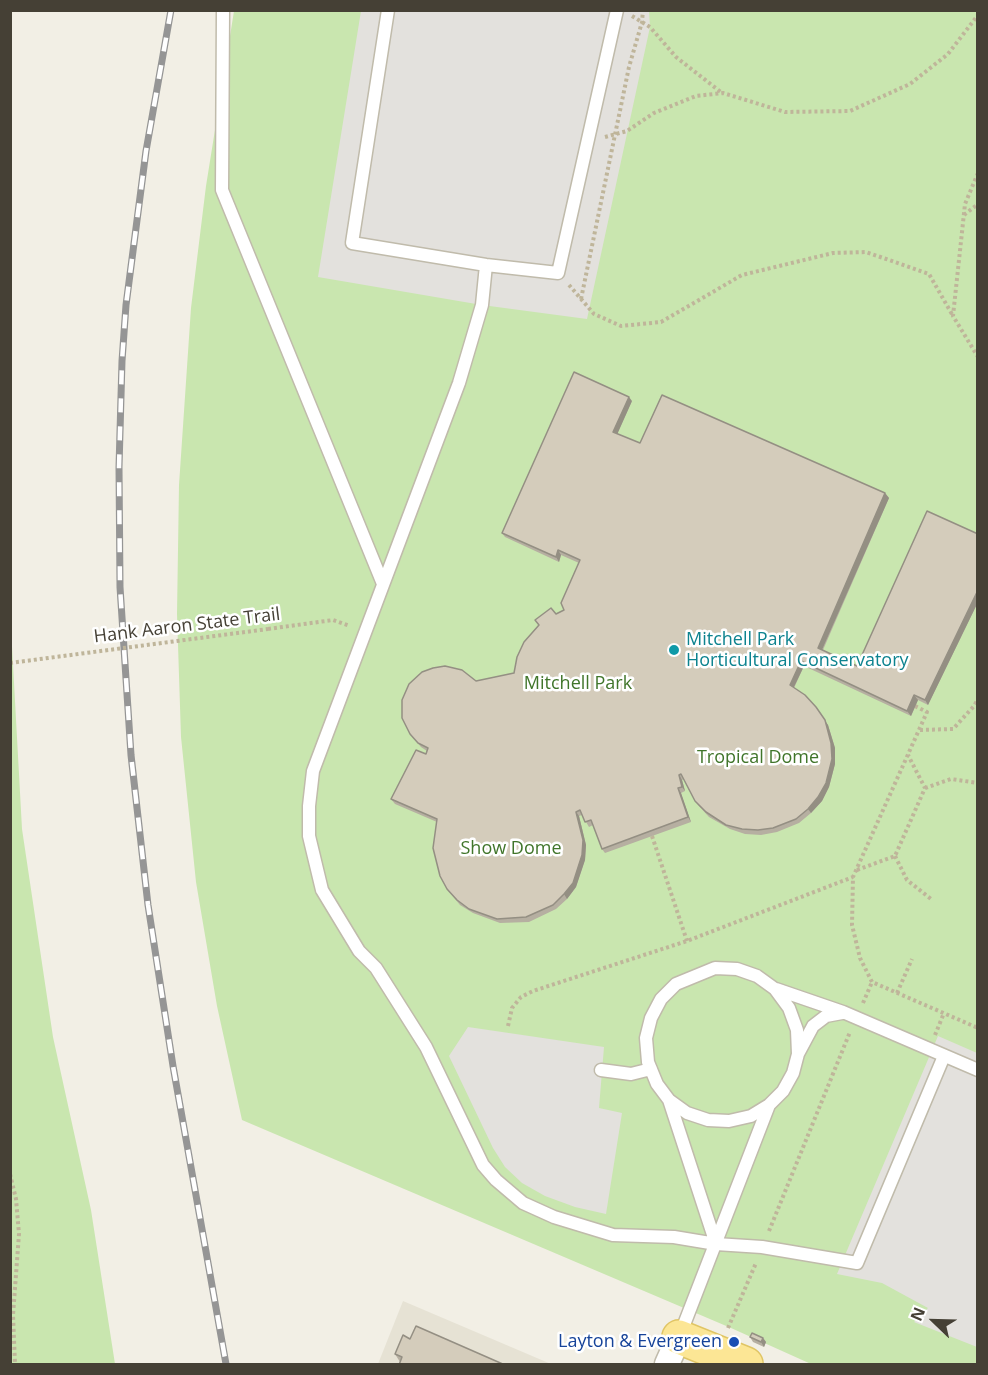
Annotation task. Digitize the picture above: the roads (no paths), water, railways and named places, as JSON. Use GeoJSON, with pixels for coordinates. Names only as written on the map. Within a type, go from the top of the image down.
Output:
{"type":"FeatureCollection","features":[{"type":"Feature","properties":{"kind":"main road"},"geometry":{"type":"LineString","coordinates":[[673,1351],[746,1365]]}},
{"type":"Feature","properties":{"kind":"lane"},"geometry":{"type":"LineString","coordinates":[[223,10],[222,190],[383,584]]}},
{"type":"Feature","properties":{"kind":"lane"},"geometry":{"type":"LineString","coordinates":[[388,10],[352,243],[486,265],[558,273],[617,10]]}},
{"type":"Feature","properties":{"kind":"lane"},"geometry":{"type":"LineString","coordinates":[[486,265],[482,305],[459,383],[313,771],[309,806],[309,837],[322,890],[358,951],[376,968],[426,1047],[483,1165],[496,1180],[524,1203],[554,1217],[613,1235],[674,1237],[716,1244],[762,1247],[857,1263],[944,1056]]}},
{"type":"Feature","properties":{"kind":"lane"},"geometry":{"type":"LineString","coordinates":[[843,1012],[826,1016],[813,1026],[798,1054],[793,1073],[783,1091],[770,1105],[751,1116],[729,1121],[708,1120],[687,1113],[669,1100],[657,1084],[648,1062],[646,1038],[651,1018],[661,999],[676,984],[715,968],[737,969],[757,976],[775,989],[843,1012],[978,1070]]}},
{"type":"Feature","properties":{"kind":"lane"},"geometry":{"type":"LineString","coordinates":[[775,989],[789,1008],[797,1030],[798,1054]]}},
{"type":"Feature","properties":{"kind":"lane"},"geometry":{"type":"LineString","coordinates":[[601,1070],[631,1074],[651,1069]]}},
{"type":"Feature","properties":{"kind":"lane"},"geometry":{"type":"LineString","coordinates":[[669,1100],[716,1244]]}},
{"type":"Feature","properties":{"kind":"lane"},"geometry":{"type":"LineString","coordinates":[[673,1351],[770,1105]]}},
{"type":"Feature","properties":{"kind":"railway"},"geometry":{"type":"LineString","coordinates":[[171,10],[146,151],[126,305],[119,467],[120,587],[131,755],[148,905],[173,1066],[226,1364]]}},
{"type":"Feature","properties":{"kind":"place","name":"Mitchell Park Horticultural Conservatory"},"geometry":{"type":"Point","coordinates":[674,650]}},
{"type":"Feature","properties":{"kind":"place","name":"Layton & Evergreen"},"geometry":{"type":"Point","coordinates":[734,1342]}},
{"type":"Feature","properties":{"kind":"park label","name":"Mitchell Park"},"geometry":{"type":"Point","coordinates":[578,684]}},
{"type":"Feature","properties":{"kind":"park label","name":"Tropical Dome"},"geometry":{"type":"Point","coordinates":[758,758]}},
{"type":"Feature","properties":{"kind":"park label","name":"Show Dome"},"geometry":{"type":"Point","coordinates":[511,849]}}]}
